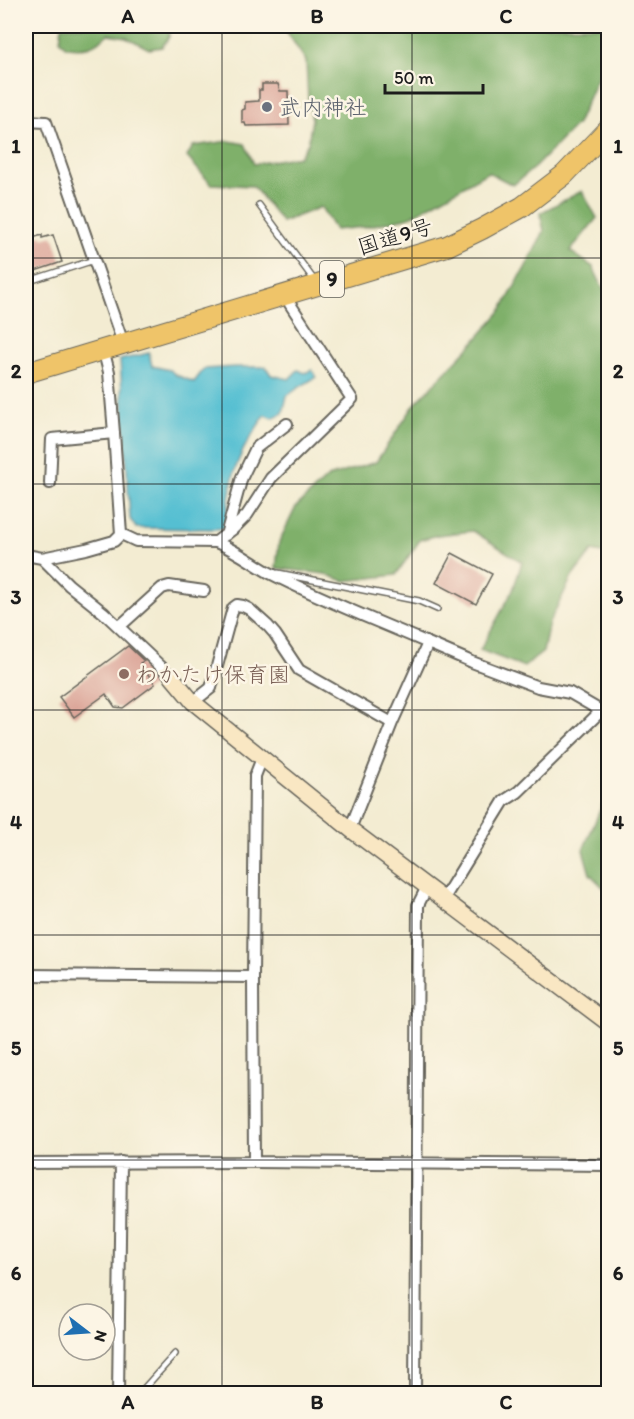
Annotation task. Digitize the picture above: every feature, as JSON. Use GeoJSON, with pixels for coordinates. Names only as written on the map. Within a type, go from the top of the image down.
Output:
{"type":"FeatureCollection","features":[{"type":"Feature","properties":{"kind":"highway","name":"国道9号"},"geometry":{"type":"LineString","coordinates":[[26,373],[447,246],[482,230],[522,207],[564,175],[609,129]]}},
{"type":"Feature","properties":{"kind":"street"},"geometry":{"type":"LineString","coordinates":[[26,121],[46,122],[123,343]]}},
{"type":"Feature","properties":{"kind":"street"},"geometry":{"type":"LineString","coordinates":[[216,542],[247,515],[271,478],[352,399],[286,293]]}},
{"type":"Feature","properties":{"kind":"street"},"geometry":{"type":"LineString","coordinates":[[103,349],[109,372],[121,534]]}},
{"type":"Feature","properties":{"kind":"street"},"geometry":{"type":"LineString","coordinates":[[226,535],[242,477],[256,448],[287,424]]}},
{"type":"Feature","properties":{"kind":"street"},"geometry":{"type":"LineString","coordinates":[[50,483],[52,439],[114,433]]}},
{"type":"Feature","properties":{"kind":"street"},"geometry":{"type":"LineString","coordinates":[[121,534],[136,541],[216,542],[268,572],[472,662],[538,687],[570,693],[605,708],[518,792],[504,801],[443,900]]}},
{"type":"Feature","properties":{"kind":"street"},"geometry":{"type":"LineString","coordinates":[[26,555],[42,558],[86,549],[114,540],[121,534]]}},
{"type":"Feature","properties":{"kind":"street"},"geometry":{"type":"LineString","coordinates":[[42,558],[172,677],[193,702],[350,829],[609,1023]]}},
{"type":"Feature","properties":{"kind":"street"},"geometry":{"type":"LineString","coordinates":[[119,627],[162,588],[169,586],[204,591]]}},
{"type":"Feature","properties":{"kind":"street"},"geometry":{"type":"LineString","coordinates":[[193,702],[211,688],[233,608],[237,605],[249,609],[268,626],[299,670],[392,723]]}},
{"type":"Feature","properties":{"kind":"street"},"geometry":{"type":"LineString","coordinates":[[350,829],[392,723],[428,643]]}},
{"type":"Feature","properties":{"kind":"street"},"geometry":{"type":"LineString","coordinates":[[254,1162],[255,776],[262,758]]}},
{"type":"Feature","properties":{"kind":"street"},"geometry":{"type":"LineString","coordinates":[[415,1394],[418,905],[427,888]]}},
{"type":"Feature","properties":{"kind":"street"},"geometry":{"type":"LineString","coordinates":[[26,975],[253,977]]}},
{"type":"Feature","properties":{"kind":"street"},"geometry":{"type":"LineString","coordinates":[[118,1394],[121,1162]]}},
{"type":"Feature","properties":{"kind":"street"},"geometry":{"type":"LineString","coordinates":[[26,1163],[609,1165]]}},
{"type":"Feature","properties":{"kind":"lane"},"geometry":{"type":"LineString","coordinates":[[259,205],[317,284]]}},
{"type":"Feature","properties":{"kind":"lane"},"geometry":{"type":"LineString","coordinates":[[26,282],[94,260]]}},
{"type":"Feature","properties":{"kind":"lane"},"geometry":{"type":"LineString","coordinates":[[268,572],[419,601],[437,609]]}},
{"type":"Feature","properties":{"kind":"lane"},"geometry":{"type":"LineString","coordinates":[[139,1394],[175,1354]]}},
{"type":"Feature","properties":{"kind":"green space"},"geometry":{"type":"Polygon","coordinates":[[[62,26],[170,26],[169,37],[162,47],[149,49],[126,37],[108,34],[89,47],[66,47],[60,40],[62,26]]]}},
{"type":"Feature","properties":{"kind":"green space"},"geometry":{"type":"Polygon","coordinates":[[[283,26],[608,26],[608,63],[599,74],[577,124],[535,167],[513,185],[488,172],[410,217],[365,227],[335,230],[321,207],[282,222],[253,186],[211,184],[187,157],[193,146],[229,141],[245,144],[254,164],[300,156],[308,143],[312,119],[308,100],[306,61],[283,26]]]}},
{"type":"Feature","properties":{"kind":"green space"},"geometry":{"type":"Polygon","coordinates":[[[582,191],[597,218],[570,251],[593,267],[603,288],[608,293],[608,554],[592,551],[572,577],[549,623],[543,652],[524,667],[480,650],[513,590],[522,562],[473,531],[438,535],[420,540],[396,575],[344,581],[325,574],[276,568],[279,542],[296,507],[328,477],[376,462],[415,404],[501,311],[544,231],[540,213],[582,191]]]}},
{"type":"Feature","properties":{"kind":"green space"},"geometry":{"type":"Polygon","coordinates":[[[608,800],[608,892],[590,874],[583,850],[603,803],[608,800]]]}},
{"type":"Feature","properties":{"kind":"water"},"geometry":{"type":"Polygon","coordinates":[[[149,353],[152,366],[170,370],[194,382],[204,369],[236,367],[266,367],[271,375],[289,379],[298,370],[305,373],[312,370],[316,377],[287,396],[283,413],[273,418],[265,415],[248,441],[234,474],[225,528],[136,528],[130,519],[120,360],[149,353]]]}},
{"type":"Feature","properties":{"kind":"building","name":"武内神社"},"geometry":{"type":"Polygon","coordinates":[[[262,84],[278,84],[280,91],[288,91],[289,125],[246,126],[242,123],[242,110],[245,109],[245,102],[259,101],[259,90],[262,90],[262,84]]]}},
{"type":"Feature","properties":{"kind":"building"},"geometry":{"type":"Polygon","coordinates":[[[42,235],[42,238],[53,235],[62,262],[26,274],[26,240],[42,235]]]}},
{"type":"Feature","properties":{"kind":"building"},"geometry":{"type":"Polygon","coordinates":[[[452,553],[492,574],[476,604],[436,583],[452,553]]]}},
{"type":"Feature","properties":{"kind":"building"},"geometry":{"type":"Polygon","coordinates":[[[128,646],[144,661],[140,663],[155,684],[123,708],[115,707],[106,694],[74,717],[59,697],[128,646]]]}},
{"type":"Feature","properties":{"kind":"place","name":"武内神社"},"geometry":{"type":"Point","coordinates":[267,107]}},
{"type":"Feature","properties":{"kind":"place","name":"わかたけ保育園"},"geometry":{"type":"Point","coordinates":[124,674]}}]}
